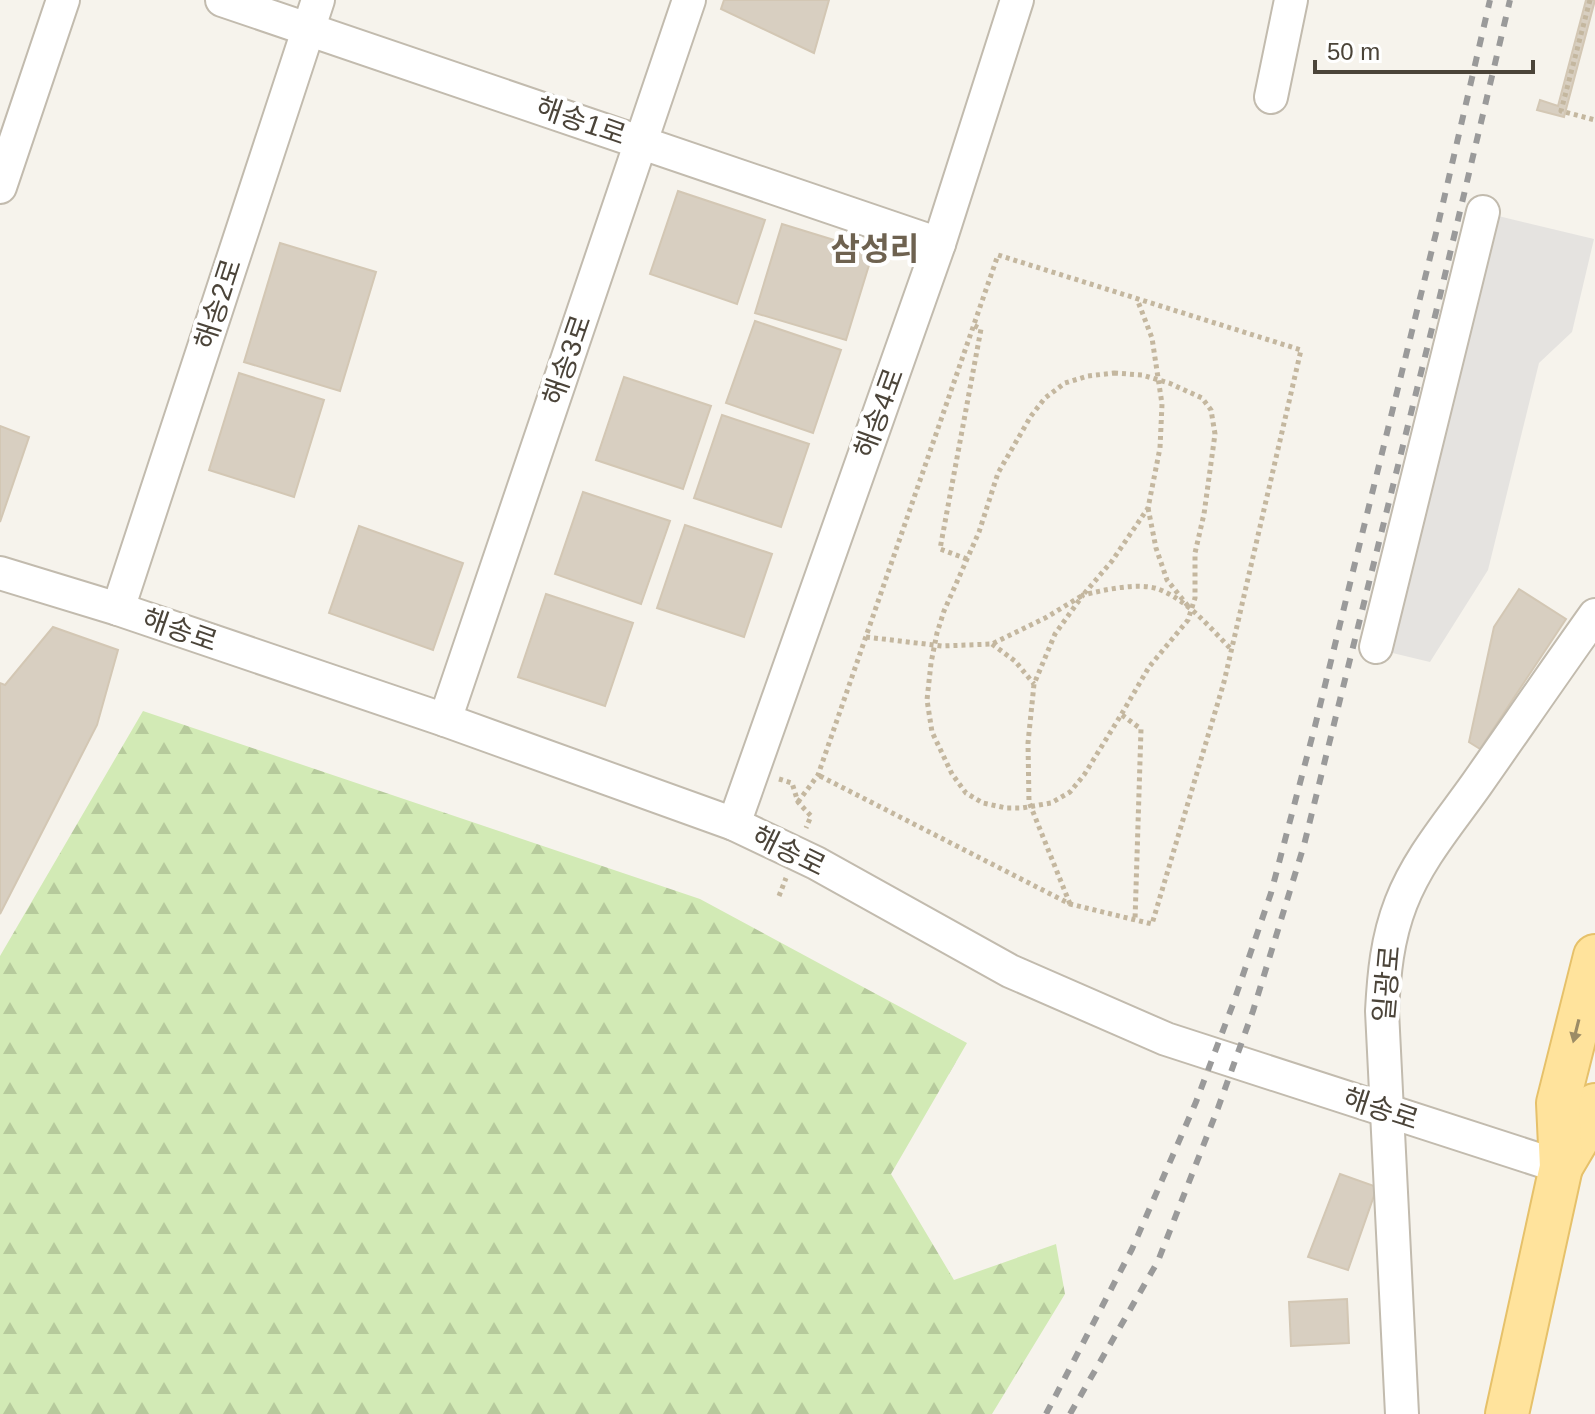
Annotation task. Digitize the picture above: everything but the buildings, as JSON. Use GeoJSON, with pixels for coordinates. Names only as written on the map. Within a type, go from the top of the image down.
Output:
{"type":"FeatureCollection","features":[{"type":"Feature","properties":{"kind":"main road"},"geometry":{"type":"LineString","coordinates":[[1507,1414],[1561,1167],[1558,1103],[1595,956]]}},
{"type":"Feature","properties":{"kind":"main road"},"geometry":{"type":"LineString","coordinates":[[1561,1167],[1595,1105]]}},
{"type":"Feature","properties":{"kind":"street"},"geometry":{"type":"LineString","coordinates":[[0,187],[63,0]]}},
{"type":"Feature","properties":{"kind":"street","name":"해송1로"},"geometry":{"type":"LineString","coordinates":[[222,0],[314,14],[642,141],[939,244]]}},
{"type":"Feature","properties":{"kind":"street","name":"해송3로"},"geometry":{"type":"LineString","coordinates":[[445,720],[689,0]]}},
{"type":"Feature","properties":{"kind":"street","name":"해송4로"},"geometry":{"type":"LineString","coordinates":[[734,824],[939,244],[1017,0]]}},
{"type":"Feature","properties":{"kind":"street"},"geometry":{"type":"LineString","coordinates":[[1271,97],[1291,0]]}},
{"type":"Feature","properties":{"kind":"street","name":"해송2로"},"geometry":{"type":"LineString","coordinates":[[118,609],[314,14]]}},
{"type":"Feature","properties":{"kind":"street"},"geometry":{"type":"LineString","coordinates":[[1376,647],[1483,212]]}},
{"type":"Feature","properties":{"kind":"street","name":"해송로"},"geometry":{"type":"LineString","coordinates":[[0,573],[118,609],[445,720],[734,824],[816,863],[1010,971],[1166,1039],[1561,1167]]}},
{"type":"Feature","properties":{"kind":"street","name":"일광로"},"geometry":{"type":"LineString","coordinates":[[1402,1414],[1382,1011],[1389,938],[1416,872],[1595,615]]}},
{"type":"Feature","properties":{"kind":"path"},"geometry":{"type":"LineString","coordinates":[[1590,0],[1561,111],[1595,120]]}},
{"type":"Feature","properties":{"kind":"path"},"geometry":{"type":"LineString","coordinates":[[798,802],[818,775],[998,255],[1301,350],[1224,682],[1152,924],[1070,904],[818,775]]}},
{"type":"Feature","properties":{"kind":"path"},"geometry":{"type":"LineString","coordinates":[[1137,299],[1152,338],[1162,404],[1160,448],[1148,508],[1156,548],[1167,580],[1232,650]]}},
{"type":"Feature","properties":{"kind":"path"},"geometry":{"type":"LineString","coordinates":[[967,559],[940,549],[981,329],[973,325]]}},
{"type":"Feature","properties":{"kind":"path"},"geometry":{"type":"LineString","coordinates":[[1114,373],[1142,375],[1202,398],[1211,410],[1215,434],[1204,514],[1195,553],[1195,598],[1188,620],[1149,667],[1084,775],[1070,792],[1051,803],[1006,808],[983,803],[966,793],[952,774],[932,732],[927,700],[937,633],[967,559],[998,473],[1031,416],[1045,398],[1065,383],[1114,373]]}},
{"type":"Feature","properties":{"kind":"path"},"geometry":{"type":"LineString","coordinates":[[1070,904],[1029,802],[1028,743],[1034,684],[1055,634],[1112,561],[1148,508]]}},
{"type":"Feature","properties":{"kind":"path"},"geometry":{"type":"LineString","coordinates":[[866,637],[942,646],[992,644],[1083,595],[1122,587],[1157,588],[1188,606]]}},
{"type":"Feature","properties":{"kind":"path"},"geometry":{"type":"LineString","coordinates":[[992,644],[1015,661],[1034,684]]}},
{"type":"Feature","properties":{"kind":"path"},"geometry":{"type":"LineString","coordinates":[[1121,715],[1141,729],[1135,920]]}},
{"type":"Feature","properties":{"kind":"path"},"geometry":{"type":"LineString","coordinates":[[792,783],[798,802],[811,816]]}},
{"type":"Feature","properties":{"kind":"green space"},"geometry":{"type":"Polygon","coordinates":[[[143,711],[700,899],[967,1043],[891,1174],[954,1280],[1056,1244],[1065,1294],[992,1414],[0,1414],[0,956],[143,711]]]}},
{"type":"Feature","properties":{"kind":"shaded area"},"geometry":{"type":"Polygon","coordinates":[[[1486,213],[1594,239],[1572,332],[1539,363],[1488,570],[1430,662],[1380,650],[1486,213]]]}},
{"type":"Feature","properties":{"kind":"railway"},"geometry":{"type":"LineString","coordinates":[[1046,1414],[1132,1249],[1196,1102],[1271,893],[1437,229],[1490,0]]}},
{"type":"Feature","properties":{"kind":"railway"},"geometry":{"type":"LineString","coordinates":[[1070,1414],[1158,1261],[1253,1011],[1304,845],[1510,0]]}},
{"type":"Feature","properties":{"kind":"district","name":"삼성리"},"geometry":{"type":"Point","coordinates":[875,249]}}]}
